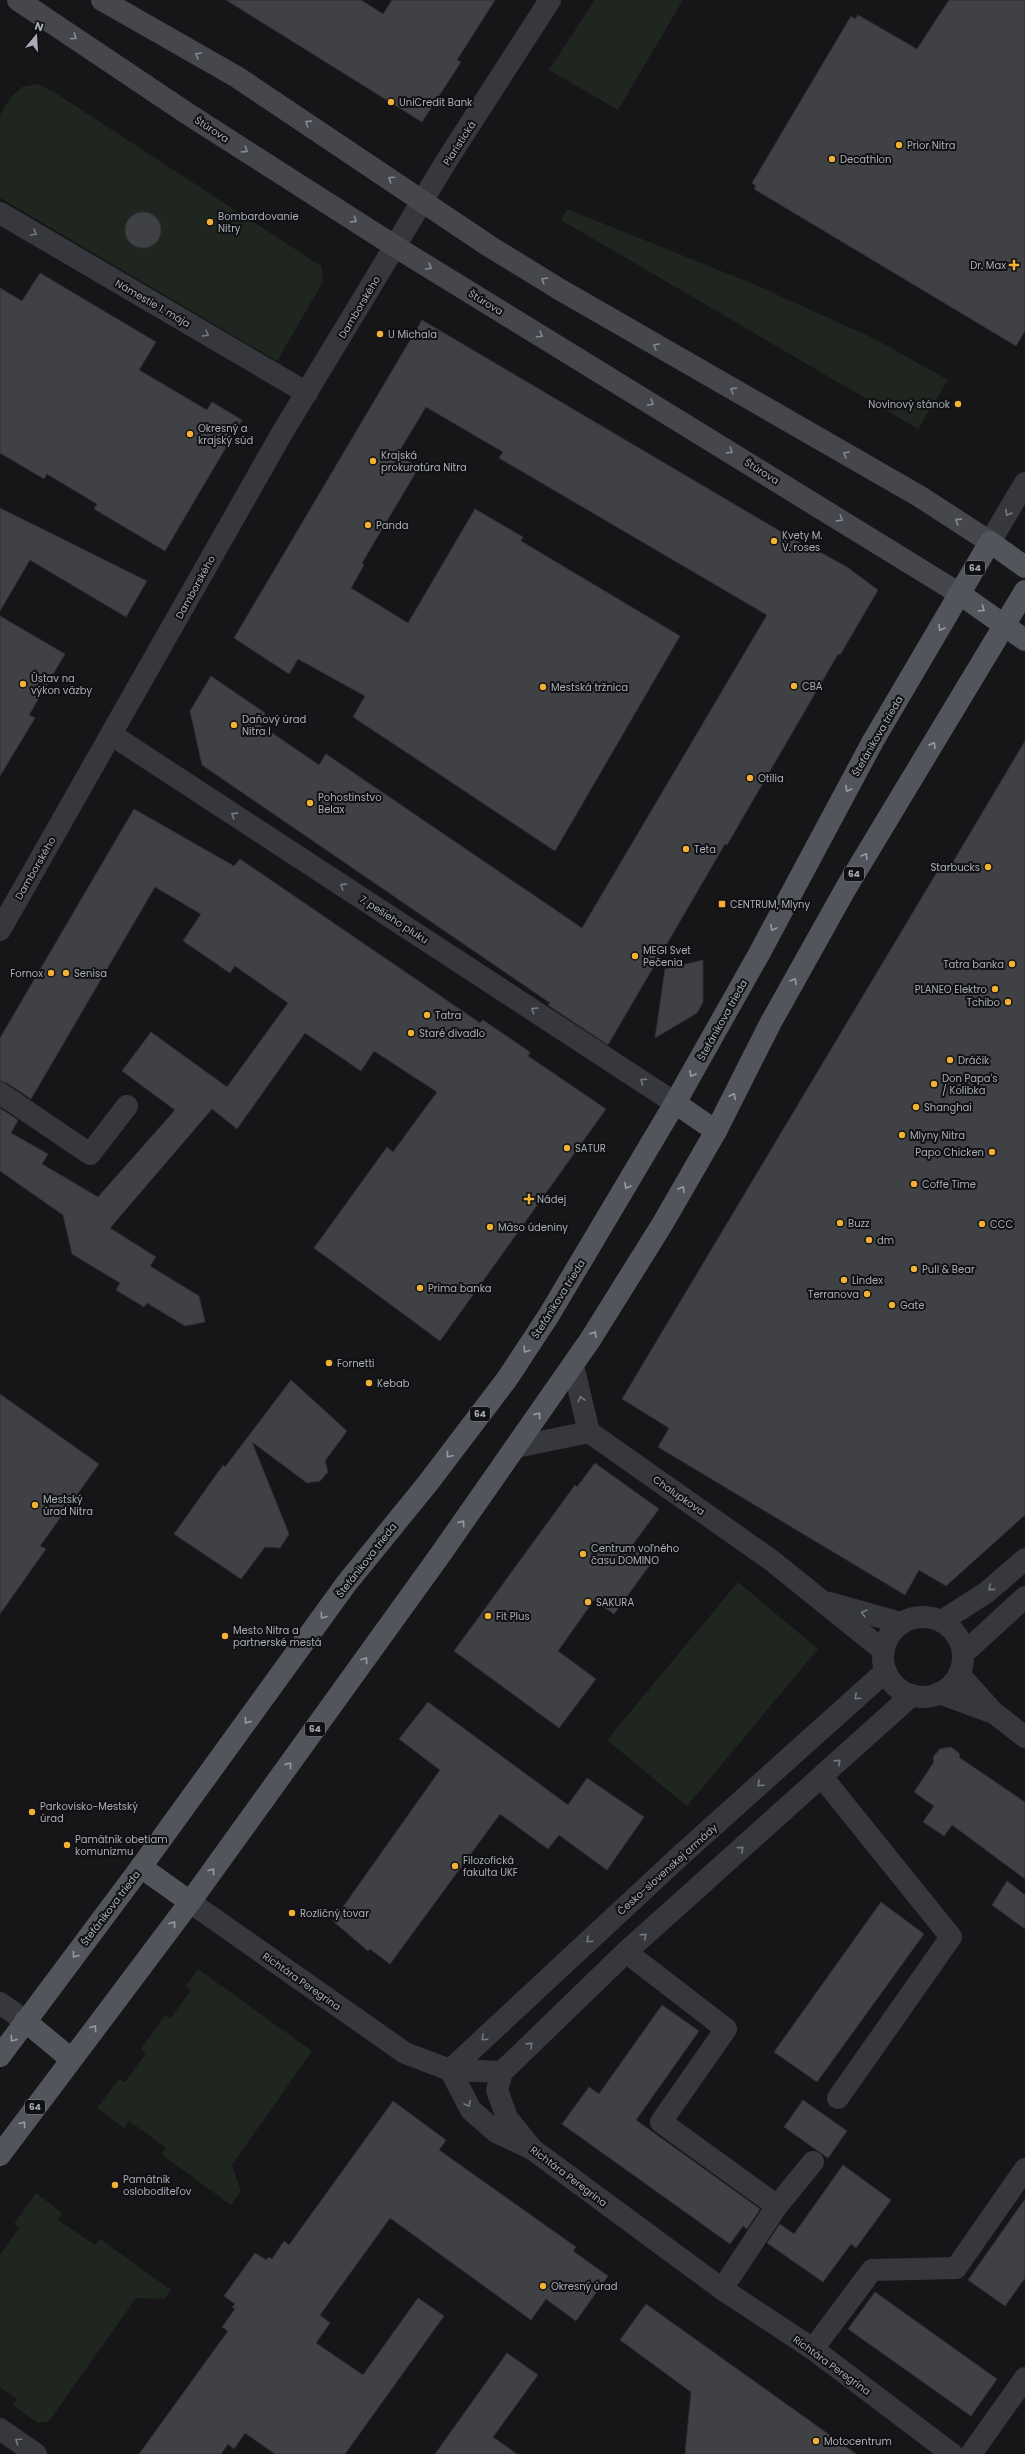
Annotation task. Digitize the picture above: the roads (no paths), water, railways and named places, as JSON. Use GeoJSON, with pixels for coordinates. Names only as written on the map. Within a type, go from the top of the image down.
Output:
{"type":"FeatureCollection","features":[{"type":"Feature","properties":{"kind":"main road","name":"Štúrova"},"geometry":{"type":"LineString","coordinates":[[18,0],[188,114],[396,247],[960,594]]}},
{"type":"Feature","properties":{"kind":"main road"},"geometry":{"type":"LineString","coordinates":[[102,0],[237,77],[423,201],[559,289],[919,496],[990,542],[1025,567]]}},
{"type":"Feature","properties":{"kind":"main road","name":"Štefánikova trieda"},"geometry":{"type":"LineString","coordinates":[[0,2056],[141,1867],[346,1584],[428,1483],[506,1379],[595,1241],[675,1103],[759,954],[873,741],[990,542]]}},
{"type":"Feature","properties":{"kind":"main road","name":"64"},"geometry":{"type":"LineString","coordinates":[[0,2155],[70,2059],[190,1902],[516,1447],[572,1366],[663,1223],[716,1131],[770,1024],[846,888],[1025,591]]}},
{"type":"Feature","properties":{"kind":"main road"},"geometry":{"type":"LineString","coordinates":[[960,594],[1025,640]]}},
{"type":"Feature","properties":{"kind":"main road"},"geometry":{"type":"LineString","coordinates":[[675,1103],[716,1131]]}},
{"type":"Feature","properties":{"kind":"main road"},"geometry":{"type":"LineString","coordinates":[[141,1867],[190,1902]]}},
{"type":"Feature","properties":{"kind":"main road"},"geometry":{"type":"LineString","coordinates":[[25,2022],[70,2059]]}},
{"type":"Feature","properties":{"kind":"street","name":"Piaristická"},"geometry":{"type":"LineString","coordinates":[[396,247],[423,201],[550,0]]}},
{"type":"Feature","properties":{"kind":"street","name":"Námestie 1. mája"},"geometry":{"type":"LineString","coordinates":[[0,213],[306,393]]}},
{"type":"Feature","properties":{"kind":"street","name":"Damborského"},"geometry":{"type":"LineString","coordinates":[[0,930],[306,393],[396,247]]}},
{"type":"Feature","properties":{"kind":"street","name":"Štefánikova trieda"},"geometry":{"type":"LineString","coordinates":[[990,542],[1025,483]]}},
{"type":"Feature","properties":{"kind":"street","name":"7. pešieho pluku"},"geometry":{"type":"LineString","coordinates":[[112,735],[675,1103]]}},
{"type":"Feature","properties":{"kind":"street"},"geometry":{"type":"LineString","coordinates":[[0,1093],[90,1154],[127,1106]]}},
{"type":"Feature","properties":{"kind":"street"},"geometry":{"type":"LineString","coordinates":[[516,1447],[589,1432],[572,1366]]}},
{"type":"Feature","properties":{"kind":"street","name":"Chalupkova"},"geometry":{"type":"LineString","coordinates":[[589,1432],[771,1560],[822,1601],[885,1661]]}},
{"type":"Feature","properties":{"kind":"street"},"geometry":{"type":"LineString","coordinates":[[942,1621],[987,1592],[1025,1559]]}},
{"type":"Feature","properties":{"kind":"street"},"geometry":{"type":"LineString","coordinates":[[1025,1597],[961,1664],[954,1682],[939,1693],[925,1697],[912,1695],[896,1686],[885,1661],[893,1631],[902,1623],[921,1617],[942,1621],[953,1630],[960,1641],[961,1664],[993,1712],[1025,1737]]}},
{"type":"Feature","properties":{"kind":"street","name":"Chalupkova"},"geometry":{"type":"LineString","coordinates":[[822,1601],[902,1623]]}},
{"type":"Feature","properties":{"kind":"street","name":"Česko-slovenskej armády"},"geometry":{"type":"LineString","coordinates":[[450,2070],[674,1862],[885,1661]]}},
{"type":"Feature","properties":{"kind":"street"},"geometry":{"type":"LineString","coordinates":[[939,1693],[993,1712]]}},
{"type":"Feature","properties":{"kind":"street"},"geometry":{"type":"LineString","coordinates":[[502,2072],[626,1952],[912,1695]]}},
{"type":"Feature","properties":{"kind":"street"},"geometry":{"type":"LineString","coordinates":[[822,1777],[951,1937],[838,2098]]}},
{"type":"Feature","properties":{"kind":"street","name":"Richtára Peregrina"},"geometry":{"type":"LineString","coordinates":[[190,1902],[405,2053],[450,2070],[502,2072],[497,2090],[507,2118],[532,2149],[722,2289],[813,2349],[952,2454]]}},
{"type":"Feature","properties":{"kind":"street"},"geometry":{"type":"LineString","coordinates":[[626,1952],[726,2029],[661,2122],[777,2206]]}},
{"type":"Feature","properties":{"kind":"street"},"geometry":{"type":"LineString","coordinates":[[0,2002],[25,2022]]}},
{"type":"Feature","properties":{"kind":"street"},"geometry":{"type":"LineString","coordinates":[[450,2070],[471,2110],[496,2132],[532,2149]]}},
{"type":"Feature","properties":{"kind":"street"},"geometry":{"type":"LineString","coordinates":[[722,2289],[777,2206],[813,2162]]}},
{"type":"Feature","properties":{"kind":"street"},"geometry":{"type":"LineString","coordinates":[[813,2349],[872,2270],[956,2268],[1025,2169]]}},
{"type":"Feature","properties":{"kind":"street"},"geometry":{"type":"LineString","coordinates":[[971,2454],[1025,2378]]}},
{"type":"Feature","properties":{"kind":"street"},"geometry":{"type":"LineString","coordinates":[[0,2429],[36,2454]]}},
{"type":"Feature","properties":{"kind":"place","name":"UniCredit Bank"},"geometry":{"type":"Point","coordinates":[391,102]}},
{"type":"Feature","properties":{"kind":"place","name":"Prior Nitra"},"geometry":{"type":"Point","coordinates":[899,145]}},
{"type":"Feature","properties":{"kind":"place","name":"Decathlon"},"geometry":{"type":"Point","coordinates":[832,159]}},
{"type":"Feature","properties":{"kind":"place","name":"Bombardovanie Nitry"},"geometry":{"type":"Point","coordinates":[210,222]}},
{"type":"Feature","properties":{"kind":"place","name":"Dr. Max"},"geometry":{"type":"Point","coordinates":[1014,265]}},
{"type":"Feature","properties":{"kind":"place","name":"U Michala"},"geometry":{"type":"Point","coordinates":[380,334]}},
{"type":"Feature","properties":{"kind":"place","name":"Novinový stánok"},"geometry":{"type":"Point","coordinates":[958,404]}},
{"type":"Feature","properties":{"kind":"place","name":"Okresný a krajský súd"},"geometry":{"type":"Point","coordinates":[190,434]}},
{"type":"Feature","properties":{"kind":"place","name":"Krajská prokuratúra Nitra"},"geometry":{"type":"Point","coordinates":[373,461]}},
{"type":"Feature","properties":{"kind":"place","name":"Panda"},"geometry":{"type":"Point","coordinates":[368,525]}},
{"type":"Feature","properties":{"kind":"place","name":"Kvety M. V. roses"},"geometry":{"type":"Point","coordinates":[774,541]}},
{"type":"Feature","properties":{"kind":"place","name":"Ústav na výkon väzby"},"geometry":{"type":"Point","coordinates":[23,684]}},
{"type":"Feature","properties":{"kind":"place","name":"CBA"},"geometry":{"type":"Point","coordinates":[794,686]}},
{"type":"Feature","properties":{"kind":"place","name":"Mestská tržnica"},"geometry":{"type":"Point","coordinates":[543,687]}},
{"type":"Feature","properties":{"kind":"place","name":"Daňový úrad Nitra I"},"geometry":{"type":"Point","coordinates":[234,725]}},
{"type":"Feature","properties":{"kind":"place","name":"Otília"},"geometry":{"type":"Point","coordinates":[750,778]}},
{"type":"Feature","properties":{"kind":"place","name":"Pohostinstvo Belax"},"geometry":{"type":"Point","coordinates":[310,803]}},
{"type":"Feature","properties":{"kind":"place","name":"Teta"},"geometry":{"type":"Point","coordinates":[686,849]}},
{"type":"Feature","properties":{"kind":"place","name":"Starbucks"},"geometry":{"type":"Point","coordinates":[988,867]}},
{"type":"Feature","properties":{"kind":"place","name":"CENTRUM, Mlyny"},"geometry":{"type":"Point","coordinates":[722,904]}},
{"type":"Feature","properties":{"kind":"place","name":"MEGI Svet Pečenia"},"geometry":{"type":"Point","coordinates":[635,956]}},
{"type":"Feature","properties":{"kind":"place","name":"Tatra banka"},"geometry":{"type":"Point","coordinates":[1012,964]}},
{"type":"Feature","properties":{"kind":"place","name":"Fornox"},"geometry":{"type":"Point","coordinates":[51,973]}},
{"type":"Feature","properties":{"kind":"place","name":"Senisa"},"geometry":{"type":"Point","coordinates":[66,973]}},
{"type":"Feature","properties":{"kind":"place","name":"PLANEO Elektro"},"geometry":{"type":"Point","coordinates":[995,989]}},
{"type":"Feature","properties":{"kind":"place","name":"Tchibo"},"geometry":{"type":"Point","coordinates":[1008,1002]}},
{"type":"Feature","properties":{"kind":"place","name":"Tatra"},"geometry":{"type":"Point","coordinates":[427,1015]}},
{"type":"Feature","properties":{"kind":"place","name":"Staré divadlo"},"geometry":{"type":"Point","coordinates":[411,1033]}},
{"type":"Feature","properties":{"kind":"place","name":"Dráčik"},"geometry":{"type":"Point","coordinates":[950,1060]}},
{"type":"Feature","properties":{"kind":"place","name":"Don Papa's / Kolibka"},"geometry":{"type":"Point","coordinates":[934,1084]}},
{"type":"Feature","properties":{"kind":"place","name":"Shanghai"},"geometry":{"type":"Point","coordinates":[916,1107]}},
{"type":"Feature","properties":{"kind":"place","name":"Mlyny Nitra"},"geometry":{"type":"Point","coordinates":[902,1135]}},
{"type":"Feature","properties":{"kind":"place","name":"SATUR"},"geometry":{"type":"Point","coordinates":[567,1148]}},
{"type":"Feature","properties":{"kind":"place","name":"Papo Chicken"},"geometry":{"type":"Point","coordinates":[992,1152]}},
{"type":"Feature","properties":{"kind":"place","name":"Coffe Time"},"geometry":{"type":"Point","coordinates":[914,1184]}},
{"type":"Feature","properties":{"kind":"place","name":"Nádej"},"geometry":{"type":"Point","coordinates":[529,1199]}},
{"type":"Feature","properties":{"kind":"place","name":"Buzz"},"geometry":{"type":"Point","coordinates":[840,1223]}},
{"type":"Feature","properties":{"kind":"place","name":"CCC"},"geometry":{"type":"Point","coordinates":[982,1224]}},
{"type":"Feature","properties":{"kind":"place","name":"Mäso údeniny"},"geometry":{"type":"Point","coordinates":[490,1227]}},
{"type":"Feature","properties":{"kind":"place","name":"dm"},"geometry":{"type":"Point","coordinates":[869,1240]}},
{"type":"Feature","properties":{"kind":"place","name":"Pull & Bear"},"geometry":{"type":"Point","coordinates":[914,1269]}},
{"type":"Feature","properties":{"kind":"place","name":"Lindex"},"geometry":{"type":"Point","coordinates":[844,1280]}},
{"type":"Feature","properties":{"kind":"place","name":"Prima banka"},"geometry":{"type":"Point","coordinates":[420,1288]}},
{"type":"Feature","properties":{"kind":"place","name":"Terranova"},"geometry":{"type":"Point","coordinates":[867,1294]}},
{"type":"Feature","properties":{"kind":"place","name":"Gate"},"geometry":{"type":"Point","coordinates":[892,1305]}},
{"type":"Feature","properties":{"kind":"place","name":"Fornetti"},"geometry":{"type":"Point","coordinates":[329,1363]}},
{"type":"Feature","properties":{"kind":"place","name":"Kebab"},"geometry":{"type":"Point","coordinates":[369,1383]}},
{"type":"Feature","properties":{"kind":"place","name":"Mestský úrad Nitra"},"geometry":{"type":"Point","coordinates":[35,1505]}},
{"type":"Feature","properties":{"kind":"place","name":"Centrum voľného času DOMINO"},"geometry":{"type":"Point","coordinates":[583,1554]}},
{"type":"Feature","properties":{"kind":"place","name":"SAKURA"},"geometry":{"type":"Point","coordinates":[588,1602]}},
{"type":"Feature","properties":{"kind":"place","name":"Fit Plus"},"geometry":{"type":"Point","coordinates":[488,1616]}},
{"type":"Feature","properties":{"kind":"place","name":"Mesto Nitra a partnerské mestá"},"geometry":{"type":"Point","coordinates":[225,1636]}},
{"type":"Feature","properties":{"kind":"place","name":"Parkovisko-Mestský úrad"},"geometry":{"type":"Point","coordinates":[32,1812]}},
{"type":"Feature","properties":{"kind":"place","name":"Pamätník obetiam komunizmu"},"geometry":{"type":"Point","coordinates":[67,1845]}},
{"type":"Feature","properties":{"kind":"place","name":"Filozofická fakulta UKF"},"geometry":{"type":"Point","coordinates":[455,1866]}},
{"type":"Feature","properties":{"kind":"place","name":"Rozličný tovar"},"geometry":{"type":"Point","coordinates":[292,1913]}},
{"type":"Feature","properties":{"kind":"place","name":"Pamätník osloboditeľov"},"geometry":{"type":"Point","coordinates":[115,2185]}},
{"type":"Feature","properties":{"kind":"place","name":"Okresný úrad"},"geometry":{"type":"Point","coordinates":[543,2286]}},
{"type":"Feature","properties":{"kind":"place","name":"Motocentrum"},"geometry":{"type":"Point","coordinates":[816,2441]}}]}
